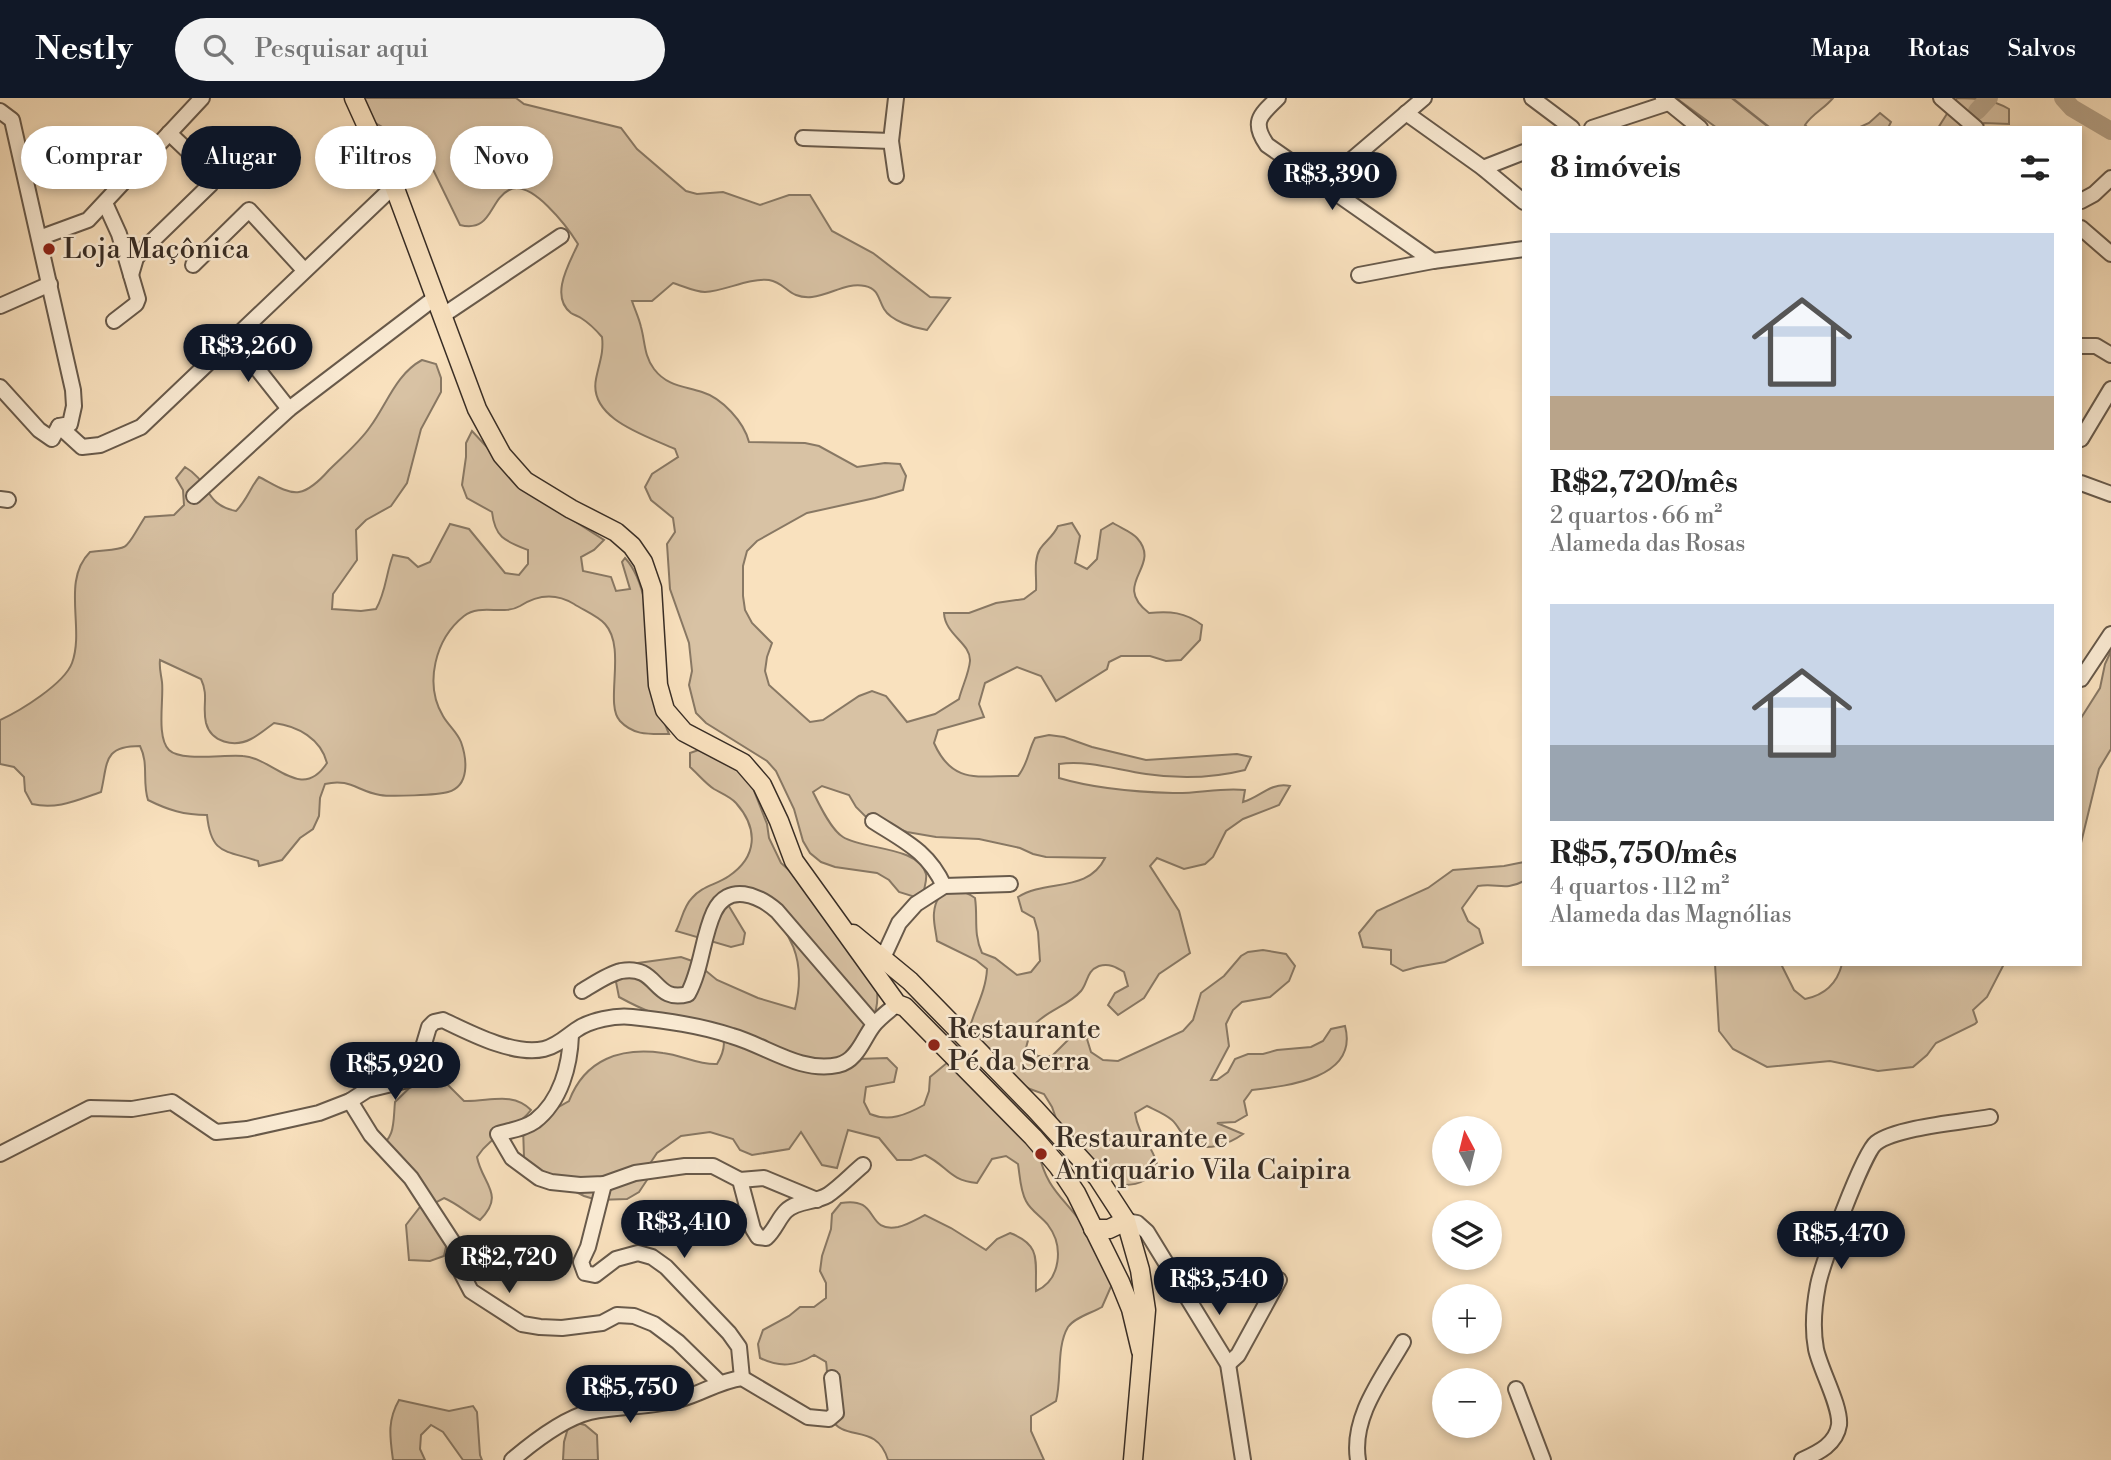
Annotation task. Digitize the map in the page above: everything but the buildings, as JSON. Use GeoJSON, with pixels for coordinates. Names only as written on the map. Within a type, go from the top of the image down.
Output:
{"type":"FeatureCollection","features":[{"type":"Feature","properties":{"kind":"main road"},"geometry":{"type":"LineString","coordinates":[[354,98],[367,126]]}},
{"type":"Feature","properties":{"kind":"main road"},"geometry":{"type":"LineString","coordinates":[[395,189],[477,409],[502,455],[525,481],[616,532],[632,546],[643,562],[652,588],[658,685],[665,710],[684,732],[743,763],[762,785],[794,861],[863,961],[897,1003],[1033,1137],[1058,1166],[1076,1194],[1120,1282],[1131,1309],[1141,1350]]}},
{"type":"Feature","properties":{"kind":"main road"},"geometry":{"type":"LineString","coordinates":[[837,920],[915,986],[1035,1109],[1098,1178],[1126,1221],[1140,1270],[1146,1310],[1133,1460]]}},
{"type":"Feature","properties":{"kind":"main road"},"geometry":{"type":"LineString","coordinates":[[897,1003],[892,986],[898,981],[915,986]]}},
{"type":"Feature","properties":{"kind":"main road"},"geometry":{"type":"LineString","coordinates":[[897,1003],[917,1000],[915,986]]}},
{"type":"Feature","properties":{"kind":"main road"},"geometry":{"type":"LineString","coordinates":[[1093,1229],[1116,1227],[1126,1221]]}},
{"type":"Feature","properties":{"kind":"street"},"geometry":{"type":"LineString","coordinates":[[39,238],[80,224],[105,204],[202,98]]}},
{"type":"Feature","properties":{"kind":"street"},"geometry":{"type":"LineString","coordinates":[[896,176],[891,141],[897,98]]}},
{"type":"Feature","properties":{"kind":"street"},"geometry":{"type":"LineString","coordinates":[[1278,98],[1264,111],[1257,124],[1267,145],[1433,261]]}},
{"type":"Feature","properties":{"kind":"street"},"geometry":{"type":"LineString","coordinates":[[1323,184],[1424,98]]}},
{"type":"Feature","properties":{"kind":"street"},"geometry":{"type":"LineString","coordinates":[[1532,98],[1569,126]]}},
{"type":"Feature","properties":{"kind":"street"},"geometry":{"type":"LineString","coordinates":[[1941,98],[1974,126]]}},
{"type":"Feature","properties":{"kind":"street"},"geometry":{"type":"LineString","coordinates":[[1597,126],[1665,100],[1698,126]]}},
{"type":"Feature","properties":{"kind":"street"},"geometry":{"type":"LineString","coordinates":[[2,111],[12,120],[73,390],[74,406],[70,425],[59,426]]}},
{"type":"Feature","properties":{"kind":"street"},"geometry":{"type":"LineString","coordinates":[[1406,113],[1483,167],[1522,200]]}},
{"type":"Feature","properties":{"kind":"street"},"geometry":{"type":"LineString","coordinates":[[131,275],[136,258],[211,184],[210,172],[169,133]]}},
{"type":"Feature","properties":{"kind":"street"},"geometry":{"type":"LineString","coordinates":[[803,138],[891,141]]}},
{"type":"Feature","properties":{"kind":"street"},"geometry":{"type":"LineString","coordinates":[[1483,167],[1522,153]]}},
{"type":"Feature","properties":{"kind":"street"},"geometry":{"type":"LineString","coordinates":[[2082,200],[2094,194],[2111,178]]}},
{"type":"Feature","properties":{"kind":"street"},"geometry":{"type":"LineString","coordinates":[[59,426],[82,447],[100,445],[141,427],[391,189]]}},
{"type":"Feature","properties":{"kind":"street"},"geometry":{"type":"LineString","coordinates":[[105,204],[118,234],[138,299],[136,304],[114,321]]}},
{"type":"Feature","properties":{"kind":"street"},"geometry":{"type":"LineString","coordinates":[[192,265],[249,210],[304,270]]}},
{"type":"Feature","properties":{"kind":"street"},"geometry":{"type":"LineString","coordinates":[[2082,229],[2111,254]]}},
{"type":"Feature","properties":{"kind":"street"},"geometry":{"type":"LineString","coordinates":[[118,234],[128,243],[146,247]]}},
{"type":"Feature","properties":{"kind":"street"},"geometry":{"type":"LineString","coordinates":[[442,316],[561,236]]}},
{"type":"Feature","properties":{"kind":"street"},"geometry":{"type":"LineString","coordinates":[[1359,275],[1433,261],[1522,249]]}},
{"type":"Feature","properties":{"kind":"street"},"geometry":{"type":"LineString","coordinates":[[0,306],[50,284]]}},
{"type":"Feature","properties":{"kind":"street"},"geometry":{"type":"LineString","coordinates":[[194,496],[289,409],[436,297]]}},
{"type":"Feature","properties":{"kind":"street"},"geometry":{"type":"LineString","coordinates":[[233,338],[289,409]]}},
{"type":"Feature","properties":{"kind":"street"},"geometry":{"type":"LineString","coordinates":[[2082,346],[2096,346],[2111,355]]}},
{"type":"Feature","properties":{"kind":"street"},"geometry":{"type":"LineString","coordinates":[[0,387],[39,430],[52,439],[59,426]]}},
{"type":"Feature","properties":{"kind":"street"},"geometry":{"type":"LineString","coordinates":[[2082,437],[2111,389]]}},
{"type":"Feature","properties":{"kind":"street"},"geometry":{"type":"LineString","coordinates":[[2082,483],[2111,494]]}},
{"type":"Feature","properties":{"kind":"street"},"geometry":{"type":"LineString","coordinates":[[2082,678],[2111,634]]}},
{"type":"Feature","properties":{"kind":"street"},"geometry":{"type":"LineString","coordinates":[[873,821],[914,846],[936,868],[944,886]]}},
{"type":"Feature","properties":{"kind":"street"},"geometry":{"type":"LineString","coordinates":[[883,960],[899,923],[916,904],[944,886],[1010,884]]}},
{"type":"Feature","properties":{"kind":"street"},"geometry":{"type":"LineString","coordinates":[[582,991],[619,971],[635,970],[648,974],[667,995],[688,995],[696,979],[715,910],[729,897],[747,893],[764,899],[777,911],[874,1024]]}},
{"type":"Feature","properties":{"kind":"street"},"geometry":{"type":"LineString","coordinates":[[0,1154],[90,1108],[132,1109],[172,1102],[216,1132],[299,1119],[349,1101],[367,1090],[399,1084],[415,1074],[429,1027],[434,1021],[443,1020],[510,1048],[544,1049],[577,1029],[597,1021],[627,1016],[691,1024],[735,1037],[788,1060],[817,1066],[841,1064],[855,1054],[874,1024],[897,1003]]}},
{"type":"Feature","properties":{"kind":"street"},"geometry":{"type":"LineString","coordinates":[[571,1035],[570,1057],[554,1100],[536,1120],[522,1128],[498,1134],[512,1158],[539,1178],[580,1185],[604,1184],[635,1173],[685,1166],[713,1166],[740,1180],[764,1178],[817,1200]]}},
{"type":"Feature","properties":{"kind":"street"},"geometry":{"type":"LineString","coordinates":[[349,1101],[371,1135],[411,1178],[454,1244],[461,1272],[471,1291],[522,1324],[540,1327],[562,1328],[602,1323],[617,1315],[634,1316],[654,1324],[678,1342],[719,1382]]}},
{"type":"Feature","properties":{"kind":"street"},"geometry":{"type":"LineString","coordinates":[[1802,1460],[1822,1451],[1834,1439],[1839,1425],[1816,1350],[1813,1321],[1819,1282],[1862,1162],[1876,1143],[1903,1132],[1990,1117]]}},
{"type":"Feature","properties":{"kind":"street"},"geometry":{"type":"LineString","coordinates":[[740,1180],[753,1229],[758,1237],[766,1238],[786,1211],[797,1204],[817,1200],[829,1194],[863,1165]]}},
{"type":"Feature","properties":{"kind":"street"},"geometry":{"type":"LineString","coordinates":[[604,1184],[588,1247],[581,1262],[585,1273],[594,1276],[616,1259],[638,1254],[652,1257],[666,1267],[729,1333],[739,1347],[742,1378]]}},
{"type":"Feature","properties":{"kind":"street"},"geometry":{"type":"LineString","coordinates":[[1126,1221],[1137,1223],[1147,1232],[1228,1364],[1242,1460]]}},
{"type":"Feature","properties":{"kind":"street"},"geometry":{"type":"LineString","coordinates":[[1228,1364],[1238,1355],[1279,1280]]}},
{"type":"Feature","properties":{"kind":"street"},"geometry":{"type":"LineString","coordinates":[[1358,1460],[1359,1430],[1366,1406],[1403,1342]]}},
{"type":"Feature","properties":{"kind":"street"},"geometry":{"type":"LineString","coordinates":[[512,1460],[527,1447],[570,1420],[590,1412],[683,1399],[719,1382],[742,1378],[808,1417],[829,1419],[836,1413],[832,1378]]}},
{"type":"Feature","properties":{"kind":"street"},"geometry":{"type":"LineString","coordinates":[[1516,1389],[1543,1460]]}},
{"type":"Feature","properties":{"kind":"shaded area"},"geometry":{"type":"Polygon","coordinates":[[[345,98],[516,98],[524,104],[621,128],[637,149],[686,191],[697,194],[723,192],[760,205],[789,195],[810,195],[832,231],[873,253],[930,297],[950,298],[927,330],[910,326],[892,317],[884,309],[873,289],[858,285],[819,296],[804,297],[769,280],[705,292],[673,283],[652,301],[632,301],[654,369],[670,382],[710,395],[724,405],[737,419],[749,442],[805,443],[819,446],[857,467],[900,464],[906,476],[903,490],[807,513],[757,541],[747,551],[743,566],[745,610],[752,623],[772,643],[765,671],[769,685],[810,722],[823,720],[859,696],[872,691],[886,696],[907,722],[935,714],[959,699],[970,661],[967,649],[945,621],[944,613],[969,613],[996,603],[1024,599],[1036,590],[1038,554],[1058,526],[1072,523],[1080,536],[1075,563],[1087,569],[1097,559],[1101,530],[1113,523],[1132,534],[1143,548],[1144,558],[1135,584],[1134,593],[1138,602],[1149,613],[1177,613],[1190,617],[1202,625],[1200,640],[1181,660],[1121,656],[1109,662],[1107,669],[1056,701],[1041,676],[1017,667],[985,683],[979,704],[984,717],[938,730],[934,743],[942,757],[959,772],[969,775],[1018,776],[1035,738],[1049,735],[1146,760],[1237,754],[1251,757],[1245,770],[1196,777],[1158,776],[1081,763],[1059,764],[1059,778],[1087,785],[1173,793],[1245,790],[1243,802],[1271,788],[1290,786],[1279,805],[1243,819],[1226,831],[1213,857],[1205,864],[1184,869],[1157,858],[1150,866],[1179,911],[1190,953],[1159,974],[1144,998],[1118,1015],[1108,1005],[1115,993],[1128,986],[1124,972],[1109,965],[1095,968],[1076,996],[1036,1023],[1026,1048],[1038,1056],[1052,1056],[1082,1026],[1093,1030],[1087,1039],[1091,1052],[1103,1060],[1118,1061],[1183,1031],[1193,1020],[1201,993],[1224,976],[1241,956],[1263,950],[1286,954],[1295,966],[1289,981],[1270,997],[1242,1002],[1233,1010],[1226,1024],[1229,1046],[1211,1080],[1217,1080],[1228,1072],[1235,1059],[1248,1054],[1311,1047],[1323,1041],[1331,1029],[1345,1026],[1346,1044],[1341,1057],[1331,1068],[1301,1082],[1252,1090],[1244,1101],[1247,1115],[1235,1122],[1217,1123],[1243,1134],[1217,1146],[1203,1147],[1190,1142],[1172,1120],[1147,1106],[1135,1113],[1139,1128],[1157,1164],[1144,1180],[1124,1185],[1105,1163],[1092,1159],[1057,1121],[1044,1094],[1005,1074],[967,1037],[984,987],[987,969],[976,960],[937,941],[934,916],[939,898],[949,891],[955,891],[975,898],[977,932],[982,953],[995,958],[1017,975],[1031,972],[1040,961],[1038,932],[1034,918],[1022,911],[1018,897],[1041,888],[1077,881],[1098,869],[1105,858],[1046,857],[979,839],[936,837],[907,832],[866,817],[849,795],[822,786],[813,792],[834,829],[852,841],[913,858],[926,874],[924,890],[915,897],[899,892],[889,880],[877,873],[835,867],[821,862],[810,853],[776,771],[767,761],[706,723],[696,713],[689,685],[692,671],[689,643],[670,589],[667,544],[675,532],[673,518],[651,500],[645,487],[652,474],[678,457],[675,449],[622,424],[601,405],[596,393],[596,379],[602,353],[602,337],[587,322],[571,313],[562,298],[563,279],[578,244],[548,206],[521,189],[553,189],[553,126],[450,126],[450,189],[514,189],[502,195],[484,220],[470,226],[460,225],[436,176],[436,126],[381,126],[358,113],[345,98]]]}},
{"type":"Feature","properties":{"kind":"shaded area"},"geometry":{"type":"Polygon","coordinates":[[[1676,98],[1833,98],[1806,126],[1714,126],[1676,98]]]}},
{"type":"Feature","properties":{"kind":"shaded area"},"geometry":{"type":"Polygon","coordinates":[[[1957,98],[1984,100],[2009,109],[2009,124],[1939,126],[1957,98]]]}},
{"type":"Feature","properties":{"kind":"shaded area"},"geometry":{"type":"Polygon","coordinates":[[[1880,113],[1891,122],[1889,126],[1862,126],[1880,113]]]}},
{"type":"Feature","properties":{"kind":"shaded area"},"geometry":{"type":"Polygon","coordinates":[[[422,360],[436,364],[441,378],[441,392],[421,429],[407,483],[391,506],[366,520],[356,530],[357,560],[333,594],[332,609],[376,609],[393,555],[408,558],[418,567],[430,562],[450,524],[469,529],[505,573],[519,575],[528,564],[528,550],[502,537],[493,521],[492,512],[467,498],[462,485],[466,443],[472,431],[510,472],[543,501],[604,540],[581,557],[583,571],[611,577],[616,591],[630,589],[622,562],[625,558],[634,571],[645,604],[656,697],[669,734],[637,732],[620,721],[614,702],[615,661],[611,634],[605,624],[590,613],[567,600],[547,597],[513,609],[471,612],[454,626],[440,649],[434,690],[443,716],[459,738],[465,764],[463,778],[455,789],[443,793],[394,796],[380,795],[341,783],[325,784],[320,798],[319,816],[313,829],[300,838],[282,860],[259,866],[258,861],[228,852],[216,844],[207,815],[176,811],[148,800],[140,746],[119,749],[113,753],[107,764],[101,792],[58,805],[32,804],[25,791],[24,777],[14,767],[0,764],[0,720],[51,688],[72,663],[76,635],[77,577],[81,564],[90,552],[125,546],[145,517],[174,515],[184,505],[183,490],[176,478],[185,467],[199,479],[218,504],[236,511],[259,477],[289,491],[308,489],[361,438],[399,381],[422,360]],[[160,660],[163,736],[169,750],[175,754],[204,757],[243,756],[297,779],[307,779],[317,774],[327,763],[320,747],[307,735],[292,727],[274,723],[244,742],[231,743],[218,739],[206,723],[205,691],[201,679],[160,660]]]}},
{"type":"Feature","properties":{"kind":"shaded area"},"geometry":{"type":"Polygon","coordinates":[[[2111,651],[2111,749],[2099,769],[2082,839],[2082,716],[2100,688],[2111,651]]]}},
{"type":"Feature","properties":{"kind":"shaded area"},"geometry":{"type":"Polygon","coordinates":[[[704,748],[731,763],[751,783],[767,824],[769,838],[781,863],[802,882],[877,991],[873,1018],[846,1052],[858,1059],[887,1058],[897,1068],[894,1082],[866,1087],[864,1102],[870,1114],[897,1116],[924,1105],[930,1077],[948,1062],[1038,1151],[1050,1183],[1081,1222],[1113,1282],[1102,1307],[1079,1318],[1068,1327],[1062,1344],[1056,1401],[1031,1416],[1031,1431],[1044,1460],[888,1460],[883,1448],[876,1441],[868,1436],[843,1430],[830,1417],[827,1405],[826,1362],[814,1355],[801,1362],[774,1363],[760,1358],[758,1344],[763,1330],[800,1307],[814,1307],[826,1298],[826,1283],[820,1271],[822,1256],[831,1229],[832,1214],[841,1203],[854,1202],[862,1205],[880,1225],[887,1227],[898,1227],[925,1215],[986,1250],[997,1239],[1010,1233],[1032,1249],[1036,1263],[1036,1291],[1044,1286],[1055,1271],[1058,1252],[1056,1243],[1048,1225],[1026,1201],[1021,1188],[1018,1164],[1006,1156],[992,1159],[977,1183],[954,1176],[925,1155],[911,1160],[897,1160],[879,1138],[848,1130],[837,1168],[822,1165],[801,1132],[789,1149],[752,1155],[740,1150],[733,1139],[710,1132],[681,1136],[657,1153],[649,1165],[647,1180],[639,1192],[627,1199],[597,1200],[531,1169],[524,1157],[523,1127],[569,1101],[585,1075],[606,1059],[619,1054],[648,1052],[717,1064],[724,1044],[718,1025],[668,1018],[619,997],[616,982],[638,963],[681,957],[695,962],[717,980],[758,998],[795,1009],[799,975],[793,947],[779,922],[755,898],[727,903],[745,933],[743,944],[731,947],[676,931],[689,902],[700,891],[724,879],[738,868],[750,851],[752,842],[749,823],[736,803],[711,787],[690,767],[690,753],[704,748]]]}},
{"type":"Feature","properties":{"kind":"shaded area"},"geometry":{"type":"Polygon","coordinates":[[[1522,862],[1522,882],[1506,886],[1478,886],[1462,908],[1468,921],[1479,929],[1483,943],[1445,962],[1403,971],[1391,964],[1391,950],[1363,947],[1359,933],[1377,911],[1428,888],[1453,870],[1522,862]]]}},
{"type":"Feature","properties":{"kind":"shaded area"},"geometry":{"type":"Polygon","coordinates":[[[1715,966],[1782,966],[1794,990],[1805,999],[1819,995],[1829,988],[1841,966],[2003,966],[1987,997],[1973,1010],[1977,1022],[1936,1043],[1913,1067],[1878,1071],[1830,1061],[1767,1067],[1733,1049],[1719,1031],[1715,966]]]}},
{"type":"Feature","properties":{"kind":"shaded area"},"geometry":{"type":"Polygon","coordinates":[[[426,1072],[440,1077],[464,1101],[508,1099],[524,1104],[531,1110],[518,1123],[490,1142],[477,1157],[492,1196],[488,1211],[480,1220],[444,1198],[431,1205],[447,1242],[444,1256],[430,1261],[409,1260],[406,1225],[423,1203],[413,1173],[405,1163],[377,1148],[388,1140],[391,1134],[395,1102],[426,1072]]]}},
{"type":"Feature","properties":{"kind":"shaded area"},"geometry":{"type":"Polygon","coordinates":[[[399,1400],[449,1411],[473,1406],[477,1412],[482,1460],[463,1460],[443,1432],[431,1425],[421,1435],[420,1449],[425,1460],[393,1460],[391,1422],[399,1400]]]}},
{"type":"Feature","properties":{"kind":"shaded area"},"geometry":{"type":"Polygon","coordinates":[[[577,1423],[585,1425],[597,1435],[598,1460],[563,1460],[568,1428],[577,1423]]]}},
{"type":"Feature","properties":{"kind":"waterway"},"geometry":{"type":"LineString","coordinates":[[1732,98],[1767,126]]}},
{"type":"Feature","properties":{"kind":"waterway"},"geometry":{"type":"LineString","coordinates":[[1977,111],[1989,98]]}},
{"type":"Feature","properties":{"kind":"waterway"},"geometry":{"type":"LineString","coordinates":[[2063,98],[2072,108],[2111,131]]}},
{"type":"Feature","properties":{"kind":"place","name":"Loja Maçônica"},"geometry":{"type":"Point","coordinates":[49,249]}},
{"type":"Feature","properties":{"kind":"place","name":"Restaurante Pé da Serra"},"geometry":{"type":"Point","coordinates":[934,1045]}},
{"type":"Feature","properties":{"kind":"place","name":"Restaurante e Antiquário Vila Caipira"},"geometry":{"type":"Point","coordinates":[1041,1154]}}]}
